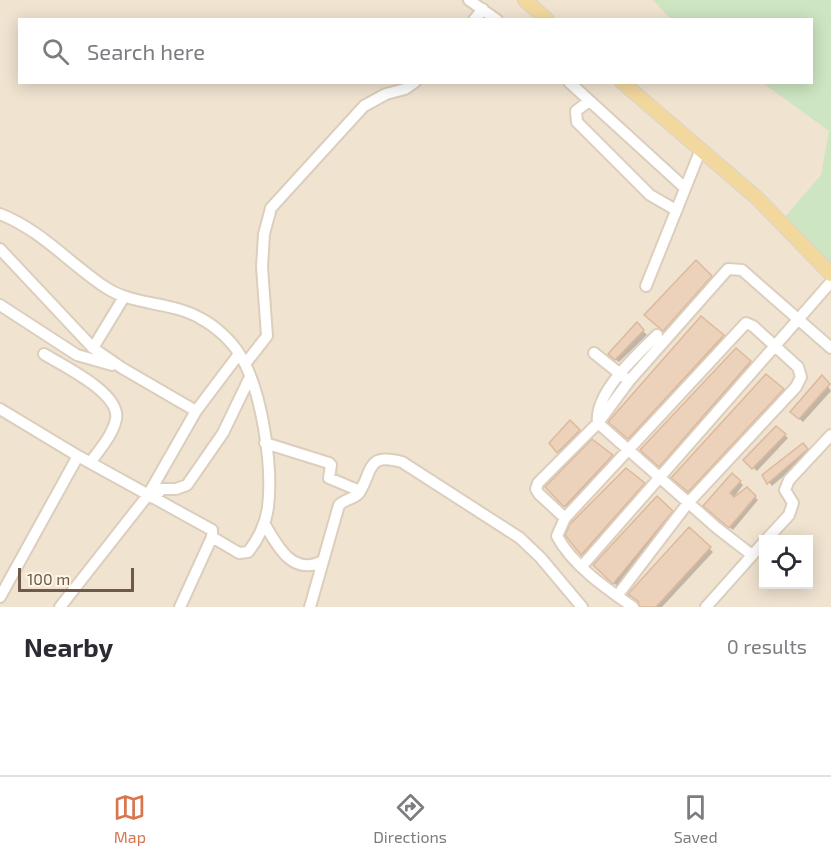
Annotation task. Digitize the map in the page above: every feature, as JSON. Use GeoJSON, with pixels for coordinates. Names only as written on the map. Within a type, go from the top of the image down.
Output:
{"type":"FeatureCollection","features":[{"type":"Feature","properties":{"kind":"main road"},"geometry":{"type":"LineString","coordinates":[[525,0],[545,18]]}},
{"type":"Feature","properties":{"kind":"main road"},"geometry":{"type":"LineString","coordinates":[[624,84],[757,198],[831,274]]}},
{"type":"Feature","properties":{"kind":"street"},"geometry":{"type":"LineString","coordinates":[[474,18],[477,3]]}},
{"type":"Feature","properties":{"kind":"street"},"geometry":{"type":"LineString","coordinates":[[477,3],[495,18]]}},
{"type":"Feature","properties":{"kind":"street"},"geometry":{"type":"LineString","coordinates":[[60,607],[150,496],[196,411],[242,359],[267,336],[262,267],[264,234],[271,208],[364,106],[379,97],[405,89],[413,84]]}},
{"type":"Feature","properties":{"kind":"street"},"geometry":{"type":"LineString","coordinates":[[570,84],[685,189]]}},
{"type":"Feature","properties":{"kind":"street"},"geometry":{"type":"LineString","coordinates":[[589,101],[576,111],[577,122],[650,195],[676,210]]}},
{"type":"Feature","properties":{"kind":"street"},"geometry":{"type":"LineString","coordinates":[[646,286],[701,149]]}},
{"type":"Feature","properties":{"kind":"street"},"geometry":{"type":"LineString","coordinates":[[0,214],[37,234],[105,287],[124,297],[171,306],[201,318],[217,330],[242,359],[250,377],[265,443],[269,493],[264,523],[251,548],[244,554],[212,537]]}},
{"type":"Feature","properties":{"kind":"street"},"geometry":{"type":"LineString","coordinates":[[0,249],[93,348],[122,368],[196,411]]}},
{"type":"Feature","properties":{"kind":"street"},"geometry":{"type":"LineString","coordinates":[[624,377],[728,269],[742,270],[831,348]]}},
{"type":"Feature","properties":{"kind":"street"},"geometry":{"type":"LineString","coordinates":[[582,566],[831,282]]}},
{"type":"Feature","properties":{"kind":"street"},"geometry":{"type":"LineString","coordinates":[[93,348],[124,297]]}},
{"type":"Feature","properties":{"kind":"street"},"geometry":{"type":"LineString","coordinates":[[0,304],[77,355],[122,368]]}},
{"type":"Feature","properties":{"kind":"street"},"geometry":{"type":"LineString","coordinates":[[617,596],[688,503],[796,387],[801,377],[798,367],[753,326],[746,323],[738,328],[565,518],[557,536],[582,566],[617,596],[633,607]]}},
{"type":"Feature","properties":{"kind":"street"},"geometry":{"type":"LineString","coordinates":[[565,518],[539,494],[538,483],[598,423],[599,406],[657,335]]}},
{"type":"Feature","properties":{"kind":"street"},"geometry":{"type":"LineString","coordinates":[[44,354],[102,391],[115,405],[117,412],[113,428],[90,463]]}},
{"type":"Feature","properties":{"kind":"street"},"geometry":{"type":"LineString","coordinates":[[594,354],[624,377]]}},
{"type":"Feature","properties":{"kind":"street"},"geometry":{"type":"LineString","coordinates":[[150,496],[162,489],[176,489],[186,485],[223,433],[250,377]]}},
{"type":"Feature","properties":{"kind":"street"},"geometry":{"type":"LineString","coordinates":[[0,409],[90,463],[212,530],[212,537],[180,607]]}},
{"type":"Feature","properties":{"kind":"street"},"geometry":{"type":"LineString","coordinates":[[598,423],[688,503],[752,555]]}},
{"type":"Feature","properties":{"kind":"street"},"geometry":{"type":"LineString","coordinates":[[770,535],[792,510],[793,503],[785,490],[789,480],[831,435]]}},
{"type":"Feature","properties":{"kind":"street"},"geometry":{"type":"LineString","coordinates":[[265,443],[328,463],[331,465],[329,478],[360,491]]}},
{"type":"Feature","properties":{"kind":"street"},"geometry":{"type":"LineString","coordinates":[[0,597],[78,456]]}},
{"type":"Feature","properties":{"kind":"street"},"geometry":{"type":"LineString","coordinates":[[310,607],[339,506],[360,491],[373,463],[381,459],[402,462],[519,538],[540,557],[582,607]]}},
{"type":"Feature","properties":{"kind":"street"},"geometry":{"type":"LineString","coordinates":[[264,523],[282,552],[293,562],[311,566],[322,561]]}},
{"type":"Feature","properties":{"kind":"street"},"geometry":{"type":"LineString","coordinates":[[706,607],[759,547]]}},
{"type":"Feature","properties":{"kind":"shaded area"},"geometry":{"type":"Polygon","coordinates":[[[0,0],[831,0],[831,607],[0,607],[0,0]]]}},
{"type":"Feature","properties":{"kind":"green space"},"geometry":{"type":"Polygon","coordinates":[[[653,0],[831,0],[831,270],[785,217],[821,175],[829,131],[764,84],[813,84],[813,18],[670,18],[653,0]]]}},
{"type":"Feature","properties":{"kind":"building"},"geometry":{"type":"Polygon","coordinates":[[[696,260],[712,276],[663,331],[644,315],[696,260]]]}},
{"type":"Feature","properties":{"kind":"building"},"geometry":{"type":"Polygon","coordinates":[[[701,316],[724,335],[628,439],[608,422],[701,316]]]}},
{"type":"Feature","properties":{"kind":"building"},"geometry":{"type":"Polygon","coordinates":[[[637,322],[644,330],[615,360],[608,354],[637,322]]]}},
{"type":"Feature","properties":{"kind":"building"},"geometry":{"type":"Polygon","coordinates":[[[736,348],[751,361],[659,467],[640,450],[736,348]]]}},
{"type":"Feature","properties":{"kind":"building"},"geometry":{"type":"Polygon","coordinates":[[[766,374],[784,389],[688,492],[671,478],[766,374]]]}},
{"type":"Feature","properties":{"kind":"building"},"geometry":{"type":"Polygon","coordinates":[[[822,375],[830,384],[799,419],[790,412],[822,375]]]}},
{"type":"Feature","properties":{"kind":"building"},"geometry":{"type":"Polygon","coordinates":[[[570,420],[580,430],[557,453],[549,443],[570,420]]]}},
{"type":"Feature","properties":{"kind":"building"},"geometry":{"type":"Polygon","coordinates":[[[776,426],[786,434],[752,469],[743,460],[776,426]]]}},
{"type":"Feature","properties":{"kind":"building"},"geometry":{"type":"Polygon","coordinates":[[[592,439],[613,455],[564,507],[545,487],[592,439]]]}},
{"type":"Feature","properties":{"kind":"building"},"geometry":{"type":"Polygon","coordinates":[[[803,443],[808,449],[767,484],[762,475],[803,443]]]}},
{"type":"Feature","properties":{"kind":"building"},"geometry":{"type":"Polygon","coordinates":[[[626,468],[645,483],[581,555],[565,535],[570,524],[626,468]]]}},
{"type":"Feature","properties":{"kind":"building"},"geometry":{"type":"Polygon","coordinates":[[[732,473],[741,481],[730,493],[734,497],[747,487],[756,496],[729,528],[703,506],[732,473]]]}},
{"type":"Feature","properties":{"kind":"building"},"geometry":{"type":"Polygon","coordinates":[[[657,496],[673,511],[613,584],[593,565],[657,496]]]}},
{"type":"Feature","properties":{"kind":"building"},"geometry":{"type":"Polygon","coordinates":[[[689,527],[711,547],[656,607],[640,607],[638,601],[628,594],[689,527]]]}}]}
